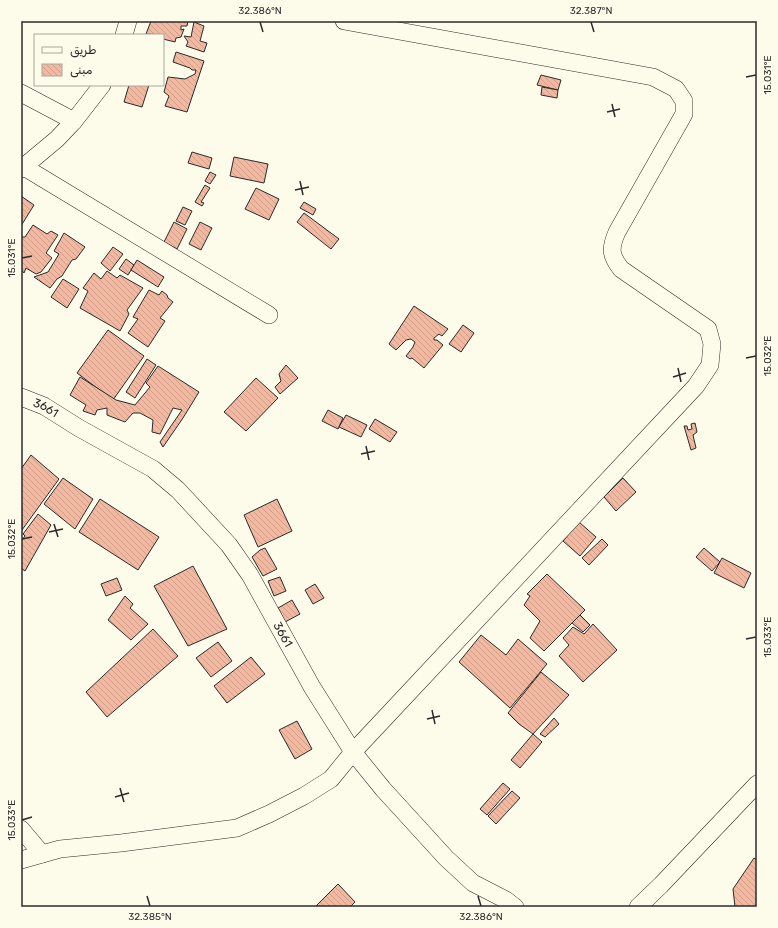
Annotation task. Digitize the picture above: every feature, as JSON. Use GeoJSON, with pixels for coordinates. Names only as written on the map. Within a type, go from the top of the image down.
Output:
{"type":"FeatureCollection","features":[{"type":"Feature","properties":{"kind":"street"},"geometry":{"type":"LineString","coordinates":[[124,34],[128,21]]}},
{"type":"Feature","properties":{"kind":"street"},"geometry":{"type":"LineString","coordinates":[[21,860],[60,849],[237,828],[276,811],[331,779],[353,752],[696,386],[710,365],[712,344],[708,329],[621,269],[613,260],[611,244],[684,114],[684,101],[676,89],[653,77],[344,21]]}},
{"type":"Feature","properties":{"kind":"street"},"geometry":{"type":"LineString","coordinates":[[101,86],[74,121],[57,139],[22,168],[269,315]]}},
{"type":"Feature","properties":{"kind":"street"},"geometry":{"type":"LineString","coordinates":[[21,93],[74,121]]}},
{"type":"Feature","properties":{"kind":"street","name":"3661"},"geometry":{"type":"LineString","coordinates":[[21,397],[44,406],[79,428],[153,469],[178,490],[229,545],[250,575],[312,687],[353,752],[383,789],[446,858],[473,883],[506,900],[515,907]]}},
{"type":"Feature","properties":{"kind":"street"},"geometry":{"type":"LineString","coordinates":[[638,907],[661,885],[757,784]]}},
{"type":"Feature","properties":{"kind":"street"},"geometry":{"type":"LineString","coordinates":[[21,829],[42,854]]}},
{"type":"Feature","properties":{"kind":"building"},"geometry":{"type":"Polygon","coordinates":[[[151,21],[188,21],[187,26],[181,26],[181,30],[184,29],[181,37],[176,38],[175,42],[164,39],[164,34],[146,34],[151,21]]]}},
{"type":"Feature","properties":{"kind":"building"},"geometry":{"type":"Polygon","coordinates":[[[194,22],[204,26],[200,41],[207,43],[204,52],[186,46],[188,42],[184,36],[191,37],[194,22]]]}},
{"type":"Feature","properties":{"kind":"building"},"geometry":{"type":"Polygon","coordinates":[[[176,52],[204,61],[187,112],[165,106],[169,96],[164,92],[168,77],[185,79],[195,74],[196,70],[192,70],[173,62],[176,52]]]}},
{"type":"Feature","properties":{"kind":"building"},"geometry":{"type":"Polygon","coordinates":[[[541,75],[561,80],[558,90],[537,85],[541,75]]]}},
{"type":"Feature","properties":{"kind":"building"},"geometry":{"type":"Polygon","coordinates":[[[129,86],[149,86],[142,107],[124,102],[129,86]]]}},
{"type":"Feature","properties":{"kind":"building"},"geometry":{"type":"Polygon","coordinates":[[[542,87],[558,90],[557,98],[541,95],[542,87]]]}},
{"type":"Feature","properties":{"kind":"building"},"geometry":{"type":"Polygon","coordinates":[[[192,152],[212,158],[209,169],[188,163],[192,152]]]}},
{"type":"Feature","properties":{"kind":"building"},"geometry":{"type":"Polygon","coordinates":[[[234,157],[268,164],[264,183],[230,176],[234,157]]]}},
{"type":"Feature","properties":{"kind":"building"},"geometry":{"type":"Polygon","coordinates":[[[210,172],[216,175],[210,184],[205,181],[210,172]]]}},
{"type":"Feature","properties":{"kind":"building"},"geometry":{"type":"Polygon","coordinates":[[[205,185],[210,188],[201,202],[204,203],[202,206],[195,202],[205,185]]]}},
{"type":"Feature","properties":{"kind":"building"},"geometry":{"type":"Polygon","coordinates":[[[256,188],[279,199],[269,220],[245,209],[256,188]]]}},
{"type":"Feature","properties":{"kind":"building"},"geometry":{"type":"Polygon","coordinates":[[[21,196],[34,205],[21,226],[21,196]]]}},
{"type":"Feature","properties":{"kind":"building"},"geometry":{"type":"Polygon","coordinates":[[[304,202],[316,209],[313,215],[300,208],[304,202]]]}},
{"type":"Feature","properties":{"kind":"building"},"geometry":{"type":"Polygon","coordinates":[[[183,207],[192,211],[185,225],[176,221],[183,207]]]}},
{"type":"Feature","properties":{"kind":"building"},"geometry":{"type":"Polygon","coordinates":[[[304,213],[339,239],[331,249],[297,222],[304,213]]]}},
{"type":"Feature","properties":{"kind":"building"},"geometry":{"type":"Polygon","coordinates":[[[174,222],[187,229],[177,249],[164,242],[174,222]]]}},
{"type":"Feature","properties":{"kind":"building"},"geometry":{"type":"Polygon","coordinates":[[[200,222],[212,228],[201,250],[189,244],[200,222]]]}},
{"type":"Feature","properties":{"kind":"building"},"geometry":{"type":"Polygon","coordinates":[[[33,225],[47,234],[51,231],[58,235],[46,253],[52,258],[41,272],[36,274],[26,268],[24,273],[21,269],[21,237],[25,237],[33,225]]]}},
{"type":"Feature","properties":{"kind":"building"},"geometry":{"type":"Polygon","coordinates":[[[64,233],[85,247],[76,259],[72,260],[62,276],[57,279],[50,288],[34,277],[48,272],[59,254],[54,251],[64,233]]]}},
{"type":"Feature","properties":{"kind":"building"},"geometry":{"type":"Polygon","coordinates":[[[113,247],[123,254],[110,271],[101,263],[113,247]]]}},
{"type":"Feature","properties":{"kind":"building"},"geometry":{"type":"Polygon","coordinates":[[[126,259],[134,265],[128,275],[119,269],[126,259]]]}},
{"type":"Feature","properties":{"kind":"building"},"geometry":{"type":"Polygon","coordinates":[[[137,260],[164,277],[158,287],[131,270],[137,260]]]}},
{"type":"Feature","properties":{"kind":"building"},"geometry":{"type":"Polygon","coordinates":[[[107,271],[117,278],[120,275],[143,288],[127,310],[129,314],[120,331],[80,308],[88,291],[83,288],[94,273],[101,279],[107,271]]]}},
{"type":"Feature","properties":{"kind":"building"},"geometry":{"type":"Polygon","coordinates":[[[63,279],[79,289],[67,308],[51,297],[63,279]]]}},
{"type":"Feature","properties":{"kind":"building"},"geometry":{"type":"Polygon","coordinates":[[[149,290],[159,295],[162,291],[173,302],[160,318],[165,321],[148,347],[128,333],[138,319],[133,317],[149,290]]]}},
{"type":"Feature","properties":{"kind":"building"},"geometry":{"type":"Polygon","coordinates":[[[414,306],[448,329],[442,336],[439,334],[434,338],[434,340],[437,340],[443,345],[424,368],[412,358],[410,359],[406,356],[415,342],[411,339],[406,340],[396,350],[389,344],[414,306]]]}},
{"type":"Feature","properties":{"kind":"building"},"geometry":{"type":"Polygon","coordinates":[[[463,325],[474,333],[461,352],[449,344],[463,325]]]}},
{"type":"Feature","properties":{"kind":"building"},"geometry":{"type":"Polygon","coordinates":[[[108,330],[144,356],[113,400],[77,373],[108,330]]]}},
{"type":"Feature","properties":{"kind":"building"},"geometry":{"type":"Polygon","coordinates":[[[147,359],[156,365],[135,398],[126,392],[147,359]]]}},
{"type":"Feature","properties":{"kind":"building"},"geometry":{"type":"Polygon","coordinates":[[[286,365],[298,378],[280,394],[275,387],[281,381],[279,374],[286,365]]]}},
{"type":"Feature","properties":{"kind":"building"},"geometry":{"type":"Polygon","coordinates":[[[158,366],[199,392],[163,447],[160,442],[182,410],[173,408],[160,434],[152,432],[153,420],[140,413],[133,413],[125,422],[107,415],[107,408],[97,410],[95,415],[83,411],[86,405],[70,395],[80,377],[116,400],[135,405],[150,387],[146,383],[158,366]]]}},
{"type":"Feature","properties":{"kind":"building"},"geometry":{"type":"Polygon","coordinates":[[[256,378],[278,398],[246,431],[224,412],[256,378]]]}},
{"type":"Feature","properties":{"kind":"building"},"geometry":{"type":"Polygon","coordinates":[[[328,410],[343,418],[338,429],[322,421],[328,410]]]}},
{"type":"Feature","properties":{"kind":"building"},"geometry":{"type":"Polygon","coordinates":[[[346,415],[367,425],[361,437],[339,427],[346,415]]]}},
{"type":"Feature","properties":{"kind":"building"},"geometry":{"type":"Polygon","coordinates":[[[375,419],[397,432],[390,442],[369,429],[375,419]]]}},
{"type":"Feature","properties":{"kind":"building"},"geometry":{"type":"Polygon","coordinates":[[[695,423],[697,432],[693,435],[696,448],[691,450],[684,426],[687,426],[688,430],[692,429],[691,424],[695,423]]]}},
{"type":"Feature","properties":{"kind":"building"},"geometry":{"type":"Polygon","coordinates":[[[31,455],[59,479],[22,530],[21,469],[31,455]]]}},
{"type":"Feature","properties":{"kind":"building"},"geometry":{"type":"Polygon","coordinates":[[[63,478],[93,499],[75,529],[44,504],[63,478]]]}},
{"type":"Feature","properties":{"kind":"building"},"geometry":{"type":"Polygon","coordinates":[[[623,478],[636,492],[616,511],[604,497],[623,478]]]}},
{"type":"Feature","properties":{"kind":"building"},"geometry":{"type":"Polygon","coordinates":[[[100,499],[159,537],[138,570],[79,532],[100,499]]]}},
{"type":"Feature","properties":{"kind":"building"},"geometry":{"type":"Polygon","coordinates":[[[277,499],[292,531],[258,547],[244,515],[277,499]]]}},
{"type":"Feature","properties":{"kind":"building"},"geometry":{"type":"Polygon","coordinates":[[[38,514],[51,525],[25,571],[21,568],[21,541],[25,536],[23,534],[38,514]]]}},
{"type":"Feature","properties":{"kind":"building"},"geometry":{"type":"Polygon","coordinates":[[[579,522],[596,537],[580,556],[563,541],[579,522]]]}},
{"type":"Feature","properties":{"kind":"building"},"geometry":{"type":"Polygon","coordinates":[[[602,539],[608,545],[589,565],[582,558],[602,539]]]}},
{"type":"Feature","properties":{"kind":"building"},"geometry":{"type":"Polygon","coordinates":[[[265,548],[277,569],[263,576],[252,557],[260,550],[265,548]]]}},
{"type":"Feature","properties":{"kind":"building"},"geometry":{"type":"Polygon","coordinates":[[[704,548],[720,562],[712,571],[696,557],[704,548]]]}},
{"type":"Feature","properties":{"kind":"building"},"geometry":{"type":"Polygon","coordinates":[[[722,558],[751,573],[744,588],[714,573],[722,558]]]}},
{"type":"Feature","properties":{"kind":"building"},"geometry":{"type":"Polygon","coordinates":[[[193,566],[227,629],[188,646],[154,586],[193,566]]]}},
{"type":"Feature","properties":{"kind":"building"},"geometry":{"type":"Polygon","coordinates":[[[547,574],[585,610],[544,651],[530,638],[540,621],[524,605],[530,596],[527,594],[547,574]]]}},
{"type":"Feature","properties":{"kind":"building"},"geometry":{"type":"Polygon","coordinates":[[[280,577],[286,591],[274,596],[268,581],[280,577]]]}},
{"type":"Feature","properties":{"kind":"building"},"geometry":{"type":"Polygon","coordinates":[[[117,578],[122,590],[106,596],[101,584],[117,578]]]}},
{"type":"Feature","properties":{"kind":"building"},"geometry":{"type":"Polygon","coordinates":[[[315,584],[324,598],[313,604],[305,590],[315,584]]]}},
{"type":"Feature","properties":{"kind":"building"},"geometry":{"type":"Polygon","coordinates":[[[125,596],[133,604],[130,608],[148,624],[131,640],[108,620],[125,596]]]}},
{"type":"Feature","properties":{"kind":"building"},"geometry":{"type":"Polygon","coordinates":[[[292,600],[300,614],[285,622],[278,608],[292,600]]]}},
{"type":"Feature","properties":{"kind":"building"},"geometry":{"type":"Polygon","coordinates":[[[580,615],[590,625],[583,632],[572,623],[580,615]]]}},
{"type":"Feature","properties":{"kind":"building"},"geometry":{"type":"Polygon","coordinates":[[[593,624],[617,650],[583,682],[559,656],[569,645],[563,638],[573,627],[584,634],[593,624]]]}},
{"type":"Feature","properties":{"kind":"building"},"geometry":{"type":"Polygon","coordinates":[[[153,629],[178,656],[107,717],[86,692],[153,629]]]}},
{"type":"Feature","properties":{"kind":"building"},"geometry":{"type":"Polygon","coordinates":[[[481,635],[506,655],[518,639],[547,664],[510,708],[459,662],[481,635]]]}},
{"type":"Feature","properties":{"kind":"building"},"geometry":{"type":"Polygon","coordinates":[[[218,642],[232,661],[211,677],[196,658],[218,642]]]}},
{"type":"Feature","properties":{"kind":"building"},"geometry":{"type":"Polygon","coordinates":[[[251,657],[265,674],[227,703],[214,686],[251,657]]]}},
{"type":"Feature","properties":{"kind":"building"},"geometry":{"type":"Polygon","coordinates":[[[541,672],[569,695],[533,734],[519,724],[508,713],[541,672]]]}},
{"type":"Feature","properties":{"kind":"building"},"geometry":{"type":"Polygon","coordinates":[[[554,718],[559,724],[545,737],[540,734],[554,718]]]}},
{"type":"Feature","properties":{"kind":"building"},"geometry":{"type":"Polygon","coordinates":[[[297,721],[312,749],[295,759],[279,730],[297,721]]]}},
{"type":"Feature","properties":{"kind":"building"},"geometry":{"type":"Polygon","coordinates":[[[533,734],[542,742],[520,768],[511,760],[533,734]]]}},
{"type":"Feature","properties":{"kind":"building"},"geometry":{"type":"Polygon","coordinates":[[[503,783],[510,789],[487,815],[480,809],[503,783]]]}},
{"type":"Feature","properties":{"kind":"building"},"geometry":{"type":"Polygon","coordinates":[[[512,791],[520,798],[496,824],[488,816],[512,791]]]}},
{"type":"Feature","properties":{"kind":"building"},"geometry":{"type":"Polygon","coordinates":[[[754,858],[757,860],[757,907],[735,907],[733,889],[754,858]]]}},
{"type":"Feature","properties":{"kind":"building"},"geometry":{"type":"Polygon","coordinates":[[[338,884],[355,902],[350,907],[315,907],[338,884]]]}}]}
